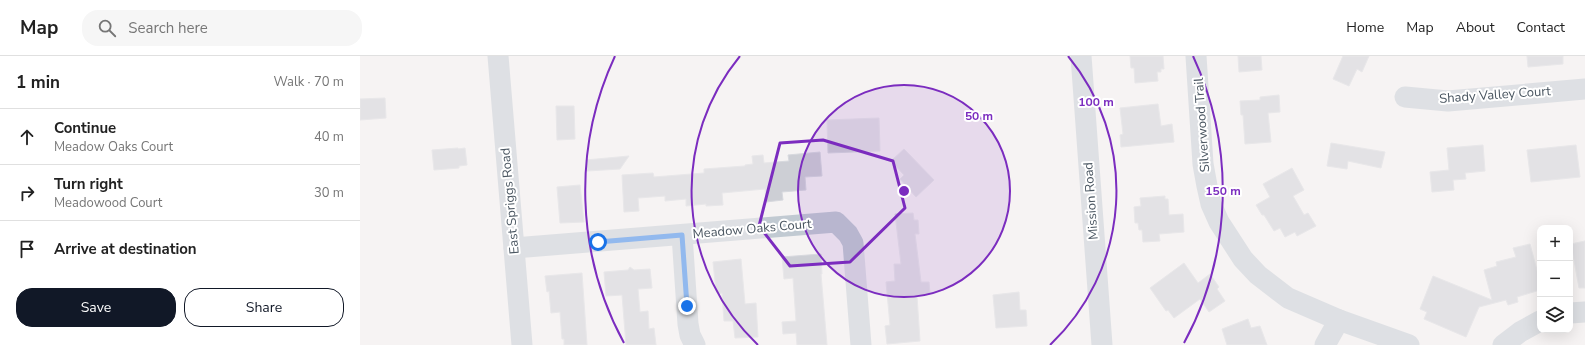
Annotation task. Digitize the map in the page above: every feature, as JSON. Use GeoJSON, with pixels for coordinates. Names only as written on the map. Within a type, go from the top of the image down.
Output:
{"type":"FeatureCollection","features":[{"type":"Feature","properties":{"kind":"street","name":"East Spriggs Road"},"geometry":{"type":"LineString","coordinates":[[498,56],[522,345]]}},
{"type":"Feature","properties":{"kind":"street","name":"Mission Road"},"geometry":{"type":"LineString","coordinates":[[1081,56],[1102,345]]}},
{"type":"Feature","properties":{"kind":"street","name":"Silverwood Trail"},"geometry":{"type":"LineString","coordinates":[[1196,56],[1203,164],[1211,204],[1219,222],[1243,259],[1258,276],[1288,298],[1339,320],[1409,345]]}},
{"type":"Feature","properties":{"kind":"street","name":"Shady Valley Court"},"geometry":{"type":"LineString","coordinates":[[1405,97],[1448,101],[1585,89]]}},
{"type":"Feature","properties":{"kind":"street","name":"Meadow Oaks Court"},"geometry":{"type":"LineString","coordinates":[[514,248],[836,222],[848,234],[853,243],[861,345]]}},
{"type":"Feature","properties":{"kind":"street"},"geometry":{"type":"LineString","coordinates":[[682,235],[688,324],[690,335],[695,345]]}},
{"type":"Feature","properties":{"kind":"street"},"geometry":{"type":"LineString","coordinates":[[1573,313],[1585,312]]}},
{"type":"Feature","properties":{"kind":"street"},"geometry":{"type":"LineString","coordinates":[[1325,345],[1339,320]]}},
{"type":"Feature","properties":{"kind":"street"},"geometry":{"type":"LineString","coordinates":[[1503,345],[1520,332],[1537,323]]}},
{"type":"Feature","properties":{"kind":"highlighted area"},"geometry":{"type":"Polygon","coordinates":[[[823,140],[893,161],[905,208],[850,262],[790,266],[759,226],[780,143],[823,140]]]}},
{"type":"Feature","properties":{"kind":"building"},"geometry":{"type":"Polygon","coordinates":[[[1130,56],[1163,56],[1164,69],[1161,69],[1161,72],[1157,72],[1158,81],[1135,83],[1134,68],[1131,68],[1130,56]]]}},
{"type":"Feature","properties":{"kind":"building"},"geometry":{"type":"Polygon","coordinates":[[[1238,56],[1261,56],[1262,70],[1239,72],[1238,56]]]}},
{"type":"Feature","properties":{"kind":"building"},"geometry":{"type":"Polygon","coordinates":[[[1343,56],[1369,56],[1362,72],[1357,69],[1349,86],[1333,79],[1343,56]]]}},
{"type":"Feature","properties":{"kind":"building"},"geometry":{"type":"Polygon","coordinates":[[[1527,56],[1563,56],[1563,64],[1528,67],[1527,56]]]}},
{"type":"Feature","properties":{"kind":"building"},"geometry":{"type":"Polygon","coordinates":[[[1279,95],[1280,112],[1268,113],[1271,142],[1245,144],[1243,115],[1241,115],[1240,101],[1260,100],[1260,97],[1279,95]]]}},
{"type":"Feature","properties":{"kind":"building"},"geometry":{"type":"Polygon","coordinates":[[[385,98],[386,118],[360,120],[360,99],[385,98]]]}},
{"type":"Feature","properties":{"kind":"building"},"geometry":{"type":"Polygon","coordinates":[[[1158,104],[1161,126],[1172,124],[1174,142],[1121,147],[1120,135],[1123,134],[1120,108],[1158,104]]]}},
{"type":"Feature","properties":{"kind":"building"},"geometry":{"type":"Polygon","coordinates":[[[556,106],[574,106],[575,139],[557,140],[556,106]]]}},
{"type":"Feature","properties":{"kind":"building"},"geometry":{"type":"Polygon","coordinates":[[[879,118],[880,151],[828,153],[827,120],[879,118]]]}},
{"type":"Feature","properties":{"kind":"building"},"geometry":{"type":"Polygon","coordinates":[[[1331,143],[1385,152],[1381,168],[1348,161],[1347,169],[1327,166],[1331,143]]]}},
{"type":"Feature","properties":{"kind":"building"},"geometry":{"type":"Polygon","coordinates":[[[1483,145],[1485,171],[1465,173],[1466,179],[1453,180],[1454,190],[1432,192],[1430,172],[1449,170],[1447,148],[1483,145]]]}},
{"type":"Feature","properties":{"kind":"building"},"geometry":{"type":"Polygon","coordinates":[[[1576,145],[1580,177],[1531,182],[1527,150],[1576,145]]]}},
{"type":"Feature","properties":{"kind":"building"},"geometry":{"type":"Polygon","coordinates":[[[465,148],[467,165],[459,166],[459,168],[434,170],[432,150],[465,148]]]}},
{"type":"Feature","properties":{"kind":"building"},"geometry":{"type":"Polygon","coordinates":[[[904,149],[934,180],[916,197],[900,179],[904,175],[891,161],[904,149]]]}},
{"type":"Feature","properties":{"kind":"building"},"geometry":{"type":"Polygon","coordinates":[[[820,152],[822,176],[805,177],[806,190],[782,192],[783,200],[766,202],[765,189],[722,193],[723,205],[706,206],[706,204],[686,206],[686,199],[665,201],[665,196],[638,198],[639,211],[624,212],[622,175],[653,173],[654,177],[704,173],[704,169],[753,164],[752,156],[763,155],[764,163],[789,161],[788,155],[820,152]]]}},
{"type":"Feature","properties":{"kind":"building"},"geometry":{"type":"Polygon","coordinates":[[[629,156],[620,169],[587,171],[586,160],[629,156]]]}},
{"type":"Feature","properties":{"kind":"building"},"geometry":{"type":"Polygon","coordinates":[[[1292,168],[1304,190],[1293,196],[1304,215],[1308,213],[1316,226],[1297,236],[1295,232],[1285,237],[1280,228],[1274,231],[1256,205],[1270,197],[1263,184],[1292,168]]]}},
{"type":"Feature","properties":{"kind":"building"},"geometry":{"type":"Polygon","coordinates":[[[580,185],[584,222],[560,223],[557,187],[580,185]]]}},
{"type":"Feature","properties":{"kind":"building"},"geometry":{"type":"Polygon","coordinates":[[[1165,196],[1165,199],[1168,199],[1169,215],[1183,214],[1184,232],[1159,234],[1160,241],[1143,242],[1142,230],[1139,230],[1138,223],[1135,223],[1134,207],[1141,206],[1140,198],[1165,196]]]}},
{"type":"Feature","properties":{"kind":"building"},"geometry":{"type":"Polygon","coordinates":[[[913,213],[914,220],[918,220],[919,234],[915,234],[921,282],[929,282],[930,294],[917,296],[920,341],[887,344],[885,326],[890,325],[886,282],[895,281],[894,264],[901,264],[895,214],[913,213]]]}},
{"type":"Feature","properties":{"kind":"building"},"geometry":{"type":"Polygon","coordinates":[[[1585,241],[1585,288],[1579,288],[1573,255],[1573,244],[1585,241]]]}},
{"type":"Feature","properties":{"kind":"building"},"geometry":{"type":"Polygon","coordinates":[[[1530,244],[1537,270],[1537,291],[1517,297],[1518,302],[1508,305],[1506,300],[1479,307],[1466,337],[1424,319],[1427,312],[1420,309],[1433,276],[1492,300],[1484,270],[1497,266],[1496,262],[1516,257],[1513,248],[1530,244]]]}},
{"type":"Feature","properties":{"kind":"building"},"geometry":{"type":"Polygon","coordinates":[[[821,254],[821,274],[827,345],[797,345],[796,333],[783,334],[782,322],[796,321],[793,278],[784,279],[782,257],[821,254]]]}},
{"type":"Feature","properties":{"kind":"building"},"geometry":{"type":"Polygon","coordinates":[[[741,259],[745,304],[756,303],[758,337],[735,338],[733,321],[724,321],[722,293],[718,294],[716,291],[713,262],[741,259]]]}},
{"type":"Feature","properties":{"kind":"building"},"geometry":{"type":"Polygon","coordinates":[[[1184,263],[1198,283],[1210,274],[1219,287],[1217,289],[1225,301],[1209,312],[1200,299],[1174,318],[1168,310],[1166,311],[1150,288],[1184,263]]]}},
{"type":"Feature","properties":{"kind":"building"},"geometry":{"type":"Polygon","coordinates":[[[630,267],[634,270],[650,269],[652,288],[638,289],[640,312],[648,311],[649,329],[654,328],[656,345],[626,345],[622,295],[606,296],[604,272],[628,270],[630,267]]]}},
{"type":"Feature","properties":{"kind":"building"},"geometry":{"type":"Polygon","coordinates":[[[582,273],[587,345],[564,345],[564,339],[562,339],[560,312],[551,313],[549,291],[547,292],[545,276],[582,273]]]}},
{"type":"Feature","properties":{"kind":"building"},"geometry":{"type":"Polygon","coordinates":[[[1019,292],[1020,310],[1026,310],[1027,326],[996,328],[993,295],[1019,292]]]}},
{"type":"Feature","properties":{"kind":"building"},"geometry":{"type":"Polygon","coordinates":[[[1248,319],[1251,328],[1260,326],[1267,345],[1227,345],[1222,329],[1248,319]]]}},
{"type":"Feature","properties":{"kind":"route"},"geometry":{"type":"LineString","coordinates":[[598,242],[682,235],[687,306]]}}]}
